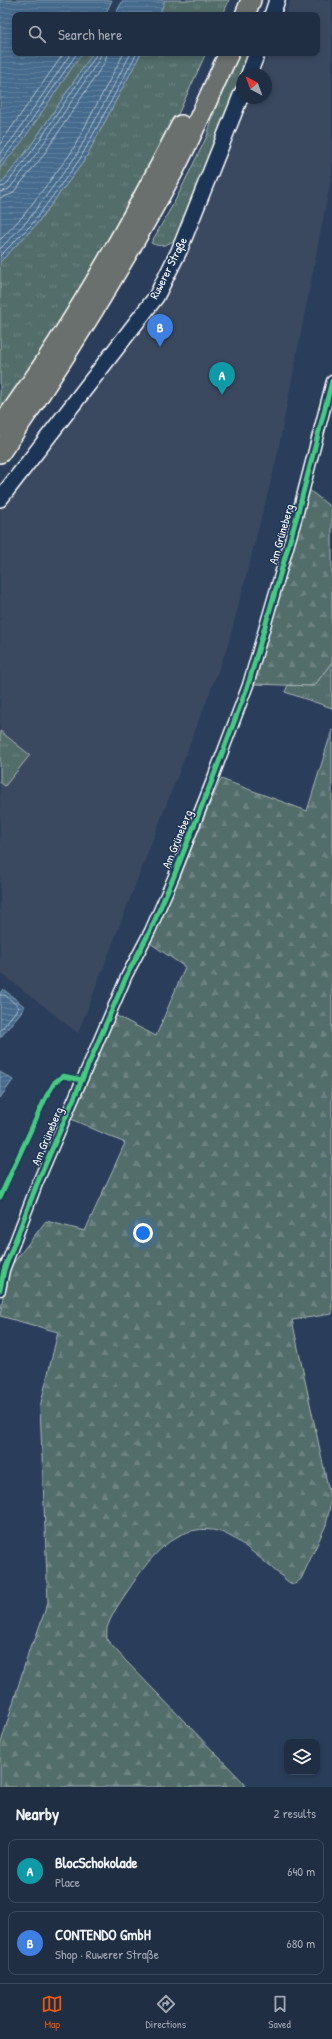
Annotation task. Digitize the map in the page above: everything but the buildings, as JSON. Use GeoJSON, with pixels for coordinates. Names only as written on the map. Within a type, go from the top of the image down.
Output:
{"type":"FeatureCollection","features":[{"type":"Feature","properties":{"kind":"highway"},"geometry":{"type":"LineString","coordinates":[[233,12],[238,0]]}},
{"type":"Feature","properties":{"kind":"highway"},"geometry":{"type":"LineString","coordinates":[[246,12],[251,0]]}},
{"type":"Feature","properties":{"kind":"highway"},"geometry":{"type":"LineString","coordinates":[[0,428],[64,331],[120,238],[161,164],[214,56]]}},
{"type":"Feature","properties":{"kind":"highway"},"geometry":{"type":"LineString","coordinates":[[0,453],[58,368],[126,256],[172,173],[228,56]]}},
{"type":"Feature","properties":{"kind":"main road"},"geometry":{"type":"LineString","coordinates":[[273,12],[277,0]]}},
{"type":"Feature","properties":{"kind":"main road"},"geometry":{"type":"LineString","coordinates":[[251,68],[256,56]]}},
{"type":"Feature","properties":{"kind":"main road","name":"Ruwerer Straße"},"geometry":{"type":"LineString","coordinates":[[0,499],[156,297],[179,251],[238,104]]}},
{"type":"Feature","properties":{"kind":"street","name":"Am Grüneberg"},"geometry":{"type":"LineString","coordinates":[[0,1290],[4,1270],[37,1184],[127,975],[150,931],[171,883],[212,783],[246,692],[293,529],[332,381]]}},
{"type":"Feature","properties":{"kind":"shaded area"},"geometry":{"type":"Polygon","coordinates":[[[291,0],[332,0],[332,173],[276,461],[228,645],[78,1033],[0,972],[0,509],[107,375],[155,308],[182,261],[247,104],[272,104],[272,68],[263,68],[268,56],[320,56],[320,12],[286,12],[291,0]]]}},
{"type":"Feature","properties":{"kind":"green space"},"geometry":{"type":"Polygon","coordinates":[[[165,0],[229,0],[224,12],[160,12],[165,0]]]}},
{"type":"Feature","properties":{"kind":"green space"},"geometry":{"type":"Polygon","coordinates":[[[80,56],[91,56],[30,147],[0,185],[0,168],[21,142],[80,56]]]}},
{"type":"Feature","properties":{"kind":"green space"},"geometry":{"type":"Polygon","coordinates":[[[139,56],[205,56],[160,154],[97,265],[0,416],[0,262],[35,226],[84,161],[139,56]]]}},
{"type":"Feature","properties":{"kind":"green space"},"geometry":{"type":"Polygon","coordinates":[[[238,56],[248,56],[243,68],[236,68],[236,86],[176,239],[164,245],[154,245],[151,243],[176,199],[207,136],[217,104],[238,56]]]}},
{"type":"Feature","properties":{"kind":"green space"},"geometry":{"type":"Polygon","coordinates":[[[308,489],[332,508],[332,662],[314,686],[253,684],[308,489]]]}},
{"type":"Feature","properties":{"kind":"green space"},"geometry":{"type":"Polygon","coordinates":[[[332,662],[332,708],[285,692],[288,685],[314,686],[332,662]]]}},
{"type":"Feature","properties":{"kind":"green space"},"geometry":{"type":"Polygon","coordinates":[[[332,730],[332,1314],[292,1320],[331,1501],[326,1525],[301,1579],[295,1584],[290,1583],[238,1541],[221,1532],[207,1529],[194,1530],[182,1534],[161,1549],[151,1559],[117,1607],[107,1627],[107,1640],[244,1783],[246,1787],[0,1787],[0,1746],[31,1644],[34,1642],[48,1602],[40,1407],[58,1332],[0,1316],[7,1271],[46,1221],[85,1231],[125,1143],[71,1119],[115,1015],[156,1036],[185,967],[147,941],[221,779],[307,811],[332,730]]]}},
{"type":"Feature","properties":{"kind":"green space"},"geometry":{"type":"Polygon","coordinates":[[[0,731],[30,755],[5,786],[0,782],[0,731]]]}},
{"type":"Feature","properties":{"kind":"water"},"geometry":{"type":"Polygon","coordinates":[[[0,0],[112,0],[106,12],[12,12],[12,56],[80,56],[21,143],[0,168],[0,0]]]}},
{"type":"Feature","properties":{"kind":"water"},"geometry":{"type":"Polygon","coordinates":[[[123,0],[165,0],[160,12],[117,12],[123,0]]]}},
{"type":"Feature","properties":{"kind":"water"},"geometry":{"type":"Polygon","coordinates":[[[91,56],[139,56],[84,161],[35,226],[0,262],[0,185],[30,147],[91,56]]]}},
{"type":"Feature","properties":{"kind":"water"},"geometry":{"type":"Polygon","coordinates":[[[3,989],[25,1007],[0,1038],[0,993],[3,989]]]}},
{"type":"Feature","properties":{"kind":"water"},"geometry":{"type":"Polygon","coordinates":[[[0,1072],[13,1080],[0,1098],[0,1072]]]}},
{"type":"Feature","properties":{"kind":"cycle path"},"geometry":{"type":"LineString","coordinates":[[0,1290],[4,1270],[37,1184],[127,975],[150,931],[174,876],[248,685],[297,516],[332,381]]}},
{"type":"Feature","properties":{"kind":"cycle path"},"geometry":{"type":"LineString","coordinates":[[0,1197],[46,1097],[55,1082],[63,1076],[82,1080]]}},
{"type":"Feature","properties":{"kind":"place","name":"CONTENDO GmbH"},"geometry":{"type":"Point","coordinates":[160,347]}},
{"type":"Feature","properties":{"kind":"place","name":"BlocSchokolade"},"geometry":{"type":"Point","coordinates":[222,395]}}]}
